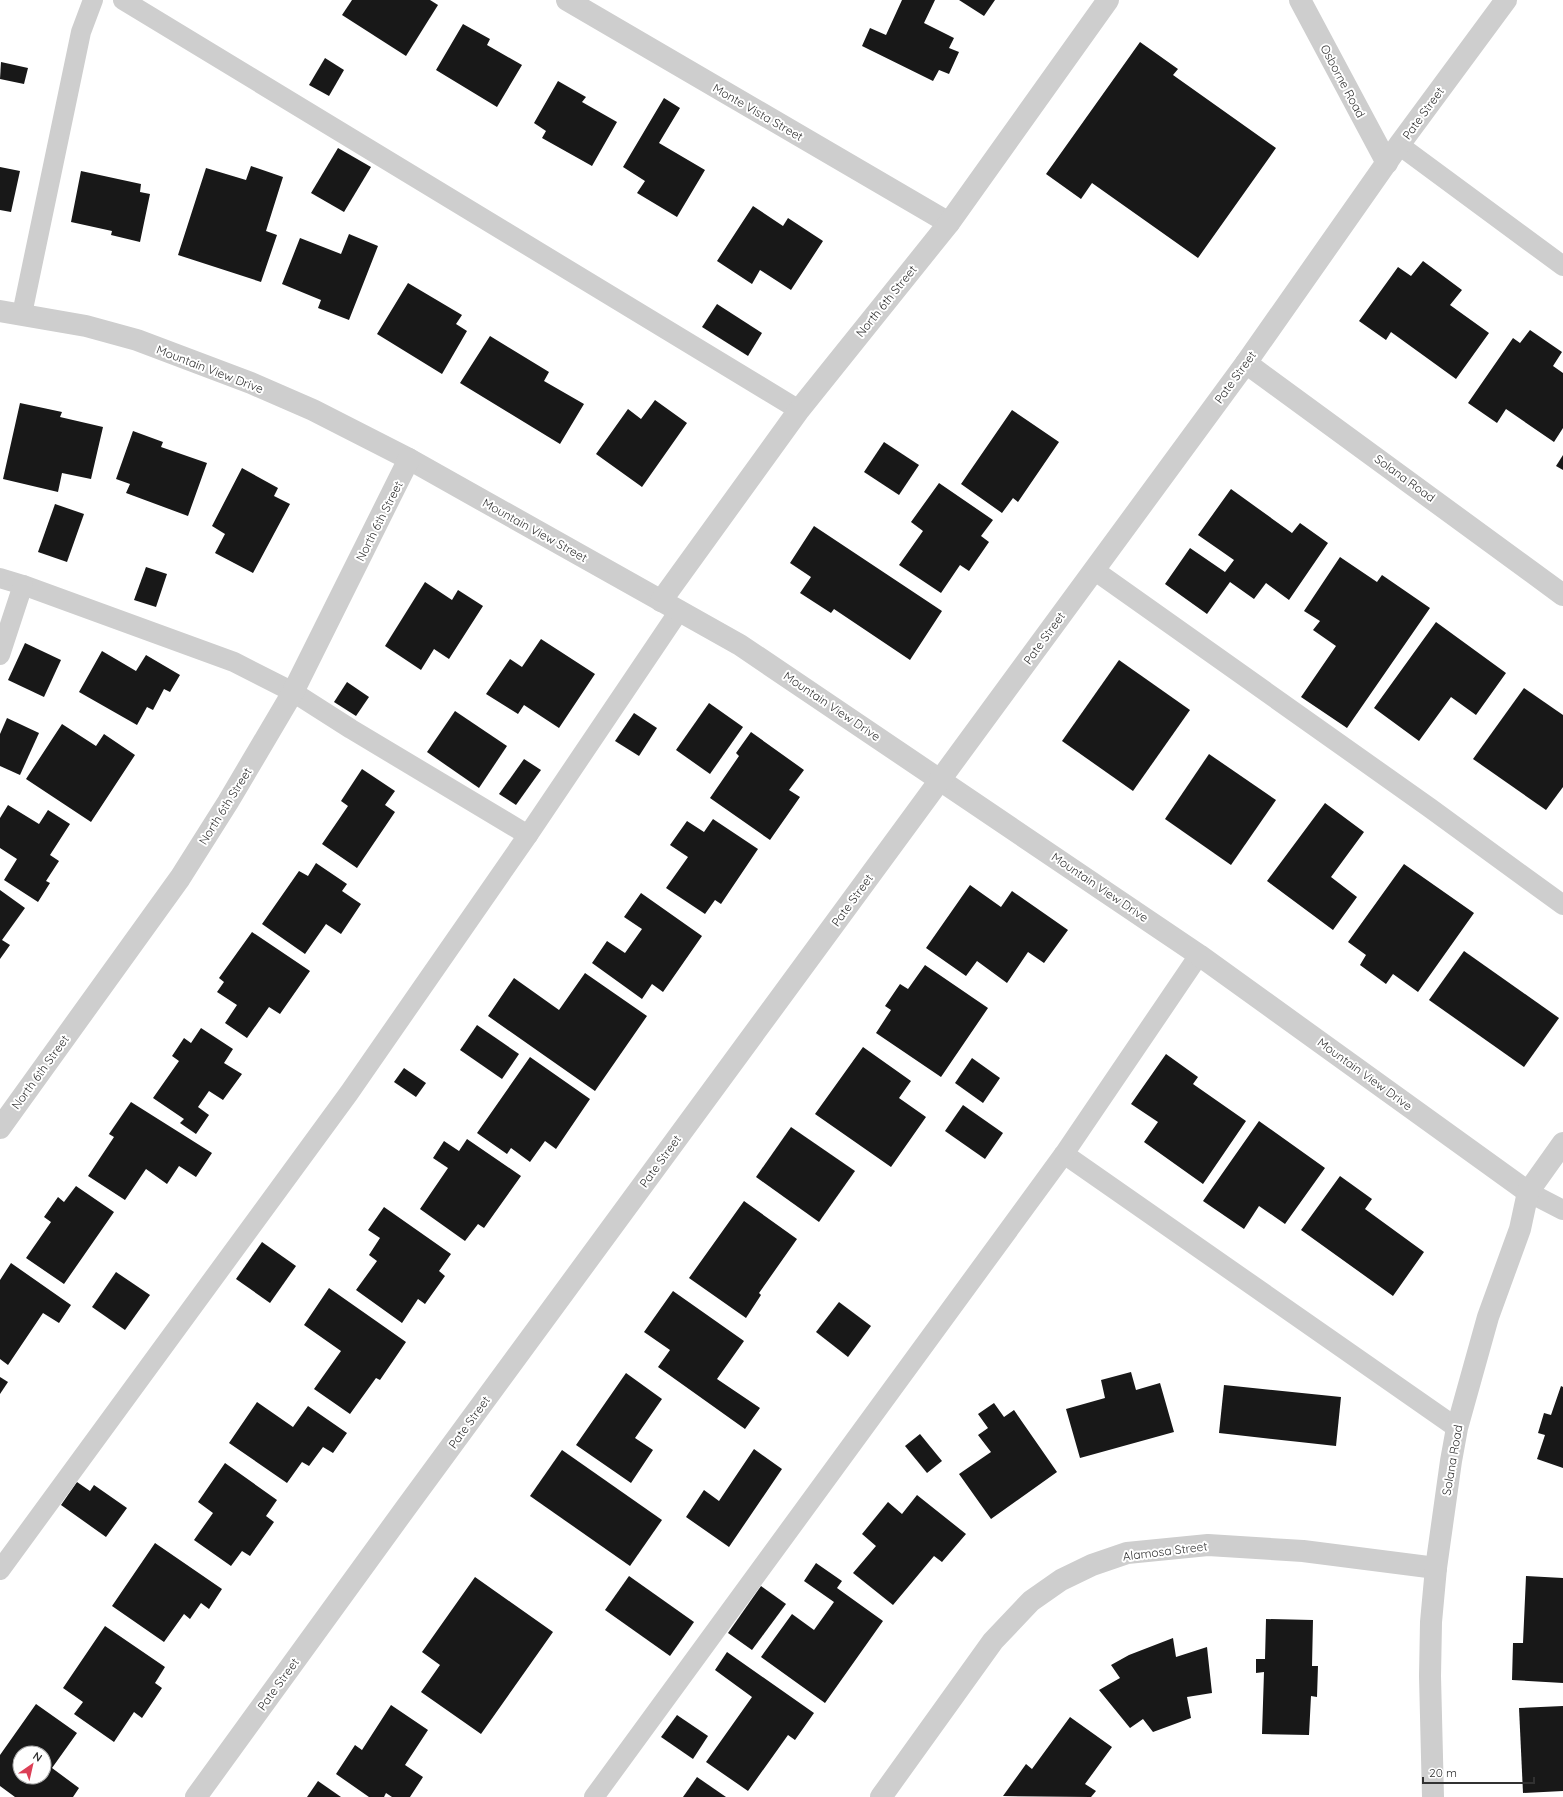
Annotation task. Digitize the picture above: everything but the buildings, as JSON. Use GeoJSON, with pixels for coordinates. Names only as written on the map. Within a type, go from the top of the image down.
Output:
{"type":"FeatureCollection","features":[{"type":"Feature","properties":{"kind":"street","name":"Monte Vista Street"},"geometry":{"type":"LineString","coordinates":[[567,0],[949,223]]}},
{"type":"Feature","properties":{"kind":"street","name":"North 6th Street"},"geometry":{"type":"LineString","coordinates":[[661,601],[799,410],[949,223],[1108,0]]}},
{"type":"Feature","properties":{"kind":"street","name":"Osborne Road"},"geometry":{"type":"LineString","coordinates":[[1300,0],[1387,163]]}},
{"type":"Feature","properties":{"kind":"street","name":"Pate Street"},"geometry":{"type":"LineString","coordinates":[[196,1797],[1246,363],[1399,146],[1506,0]]}},
{"type":"Feature","properties":{"kind":"street","name":"Mountain View Drive"},"geometry":{"type":"LineString","coordinates":[[0,311],[86,326],[151,346],[251,383],[306,407],[410,459]]}},
{"type":"Feature","properties":{"kind":"street","name":"Solana Road"},"geometry":{"type":"LineString","coordinates":[[1246,363],[1563,595]]}},
{"type":"Feature","properties":{"kind":"street","name":"North 6th Street"},"geometry":{"type":"LineString","coordinates":[[0,1128],[180,878],[228,802],[293,692],[410,459]]}},
{"type":"Feature","properties":{"kind":"street","name":"Mountain View Street"},"geometry":{"type":"LineString","coordinates":[[410,459],[661,601]]}},
{"type":"Feature","properties":{"kind":"street","name":"Mountain View Drive"},"geometry":{"type":"LineString","coordinates":[[661,601],[740,645],[941,779],[1199,955],[1528,1192]]}},
{"type":"Feature","properties":{"kind":"street","name":"Solana Road"},"geometry":{"type":"LineString","coordinates":[[1433,1797],[1430,1676],[1431,1622],[1436,1568],[1457,1428],[1488,1317],[1520,1229],[1528,1192],[1563,1143]]}},
{"type":"Feature","properties":{"kind":"street","name":"Alamosa Street"},"geometry":{"type":"LineString","coordinates":[[881,1797],[993,1641],[1031,1601],[1061,1580],[1092,1565],[1127,1553],[1208,1545],[1303,1551],[1436,1568]]}},
{"type":"Feature","properties":{"kind":"lane"},"geometry":{"type":"LineString","coordinates":[[22,314],[82,32],[93,0]]}},
{"type":"Feature","properties":{"kind":"lane"},"geometry":{"type":"LineString","coordinates":[[123,0],[799,410]]}},
{"type":"Feature","properties":{"kind":"lane"},"geometry":{"type":"LineString","coordinates":[[1399,146],[1563,266]]}},
{"type":"Feature","properties":{"kind":"lane"},"geometry":{"type":"LineString","coordinates":[[1094,570],[1424,804],[1563,905]]}},
{"type":"Feature","properties":{"kind":"lane"},"geometry":{"type":"LineString","coordinates":[[0,578],[234,662],[293,692],[351,729],[528,835]]}},
{"type":"Feature","properties":{"kind":"lane"},"geometry":{"type":"LineString","coordinates":[[0,655],[23,585]]}},
{"type":"Feature","properties":{"kind":"lane"},"geometry":{"type":"LineString","coordinates":[[0,1570],[349,1093],[528,835],[679,612]]}},
{"type":"Feature","properties":{"kind":"lane"},"geometry":{"type":"LineString","coordinates":[[594,1797],[1064,1154],[1199,955]]}},
{"type":"Feature","properties":{"kind":"lane"},"geometry":{"type":"LineString","coordinates":[[1064,1154],[1457,1428]]}},
{"type":"Feature","properties":{"kind":"lane"},"geometry":{"type":"LineString","coordinates":[[1528,1192],[1563,1210]]}}]}
